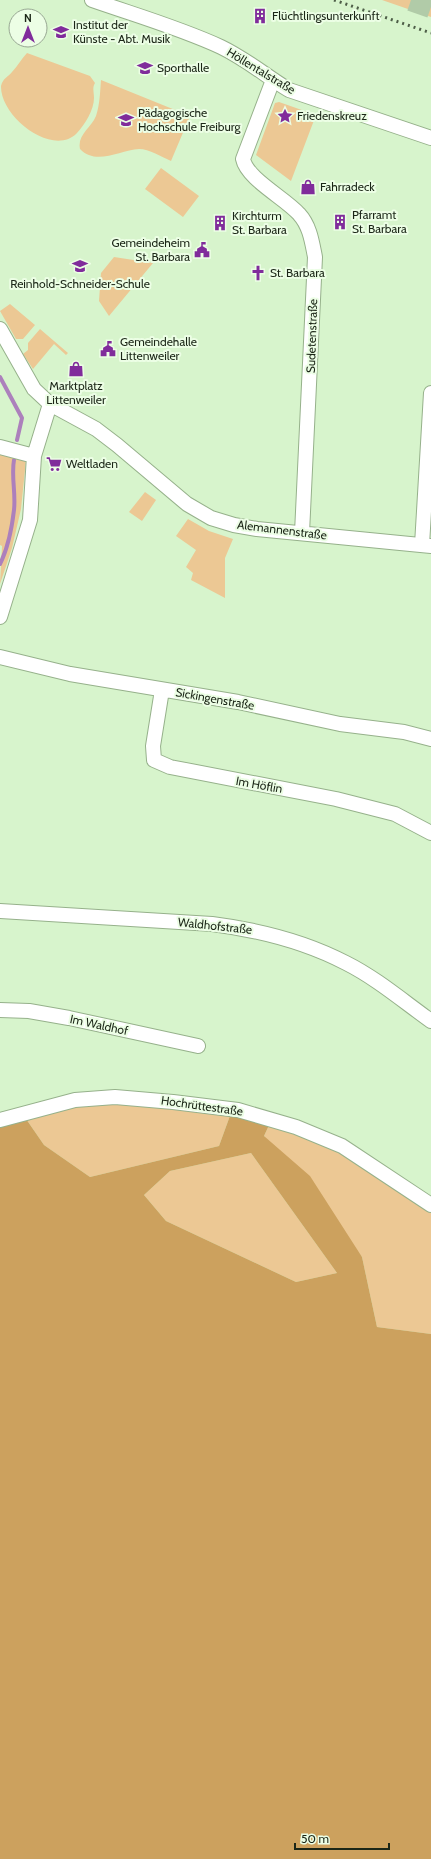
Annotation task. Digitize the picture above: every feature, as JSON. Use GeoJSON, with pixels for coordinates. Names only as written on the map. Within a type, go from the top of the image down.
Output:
{"type":"FeatureCollection","features":[{"type":"Feature","properties":{"kind":"street","name":"Höllentalstraße"},"geometry":{"type":"LineString","coordinates":[[92,0],[222,47],[264,72],[272,80],[288,90],[431,138]]}},
{"type":"Feature","properties":{"kind":"street","name":"Sudetenstraße"},"geometry":{"type":"LineString","coordinates":[[272,80],[243,159],[244,167],[300,215],[308,227],[315,257],[302,533]]}},
{"type":"Feature","properties":{"kind":"street","name":"Alemannenstraße"},"geometry":{"type":"LineString","coordinates":[[1,333],[34,389],[50,404],[96,429],[136,460],[187,504],[211,518],[234,525],[258,529],[427,545]]}},
{"type":"Feature","properties":{"kind":"street"},"geometry":{"type":"LineString","coordinates":[[427,545],[431,393]]}},
{"type":"Feature","properties":{"kind":"street"},"geometry":{"type":"LineString","coordinates":[[0,617],[30,520],[34,456],[50,404]]}},
{"type":"Feature","properties":{"kind":"street"},"geometry":{"type":"LineString","coordinates":[[0,447],[34,456]]}},
{"type":"Feature","properties":{"kind":"street","name":"Sickingenstraße"},"geometry":{"type":"LineString","coordinates":[[0,657],[70,674],[238,702],[340,724],[404,732],[431,739]]}},
{"type":"Feature","properties":{"kind":"street","name":"Im Höflin"},"geometry":{"type":"LineString","coordinates":[[162,690],[153,746],[154,760],[177,768],[336,799],[395,814],[431,833]]}},
{"type":"Feature","properties":{"kind":"street","name":"Waldhofstraße"},"geometry":{"type":"LineString","coordinates":[[0,911],[212,924],[247,928],[282,937],[346,963],[381,984],[431,1021]]}},
{"type":"Feature","properties":{"kind":"street","name":"Im Waldhof"},"geometry":{"type":"LineString","coordinates":[[0,1010],[29,1011],[49,1014],[198,1046]]}},
{"type":"Feature","properties":{"kind":"street","name":"Hochrüttestraße"},"geometry":{"type":"LineString","coordinates":[[0,1120],[75,1100],[115,1097],[238,1110],[296,1127],[342,1146],[431,1205]]}},
{"type":"Feature","properties":{"kind":"shaded area"},"geometry":{"type":"Polygon","coordinates":[[[382,0],[431,0],[431,17],[382,0]]]}},
{"type":"Feature","properties":{"kind":"shaded area"},"geometry":{"type":"Polygon","coordinates":[[[27,53],[90,76],[95,83],[93,88],[94,103],[88,117],[77,133],[67,139],[55,141],[42,137],[30,130],[18,121],[9,110],[3,98],[1,86],[3,81],[27,53]]]}},
{"type":"Feature","properties":{"kind":"shaded area"},"geometry":{"type":"Polygon","coordinates":[[[101,80],[190,116],[171,161],[143,149],[101,157],[86,154],[80,149],[82,136],[96,116],[101,80]]]}},
{"type":"Feature","properties":{"kind":"shaded area"},"geometry":{"type":"Polygon","coordinates":[[[279,102],[316,115],[291,181],[256,155],[275,103],[279,102]]]}},
{"type":"Feature","properties":{"kind":"shaded area"},"geometry":{"type":"Polygon","coordinates":[[[161,168],[199,196],[183,217],[145,189],[161,168]]]}},
{"type":"Feature","properties":{"kind":"shaded area"},"geometry":{"type":"Polygon","coordinates":[[[114,257],[153,263],[109,316],[99,301],[101,273],[114,257]]]}},
{"type":"Feature","properties":{"kind":"shaded area"},"geometry":{"type":"Polygon","coordinates":[[[10,304],[35,325],[23,339],[16,339],[0,311],[10,304]]]}},
{"type":"Feature","properties":{"kind":"shaded area"},"geometry":{"type":"Polygon","coordinates":[[[40,329],[68,353],[66,355],[54,344],[33,369],[23,354],[28,350],[28,343],[40,329]]]}},
{"type":"Feature","properties":{"kind":"shaded area"},"geometry":{"type":"Polygon","coordinates":[[[0,454],[26,460],[21,509],[12,548],[0,584],[2,546],[0,545],[0,454]]]}},
{"type":"Feature","properties":{"kind":"shaded area"},"geometry":{"type":"Polygon","coordinates":[[[145,492],[156,500],[142,521],[129,512],[145,492]]]}},
{"type":"Feature","properties":{"kind":"shaded area"},"geometry":{"type":"Polygon","coordinates":[[[188,519],[209,531],[233,539],[225,558],[225,598],[191,580],[193,573],[186,567],[196,550],[176,536],[188,519]]]}},
{"type":"Feature","properties":{"kind":"shaded area"},"geometry":{"type":"Polygon","coordinates":[[[108,1102],[231,1113],[219,1146],[90,1177],[44,1145],[24,1116],[73,1106],[108,1102]]]}},
{"type":"Feature","properties":{"kind":"shaded area"},"geometry":{"type":"Polygon","coordinates":[[[231,1113],[270,1123],[264,1136],[310,1176],[362,1257],[377,1327],[431,1334],[431,1859],[0,1859],[0,1125],[24,1116],[44,1145],[90,1177],[219,1146],[231,1113]],[[251,1153],[170,1171],[144,1195],[166,1221],[296,1282],[337,1273],[251,1153]]]}},
{"type":"Feature","properties":{"kind":"shaded area"},"geometry":{"type":"Polygon","coordinates":[[[270,1123],[353,1159],[431,1208],[431,1334],[377,1327],[362,1257],[264,1136],[270,1123]]]}},
{"type":"Feature","properties":{"kind":"shaded area"},"geometry":{"type":"Polygon","coordinates":[[[251,1153],[337,1273],[296,1282],[166,1221],[144,1195],[170,1171],[251,1153]]]}},
{"type":"Feature","properties":{"kind":"waterway"},"geometry":{"type":"LineString","coordinates":[[0,377],[22,418],[17,440]]}},
{"type":"Feature","properties":{"kind":"waterway"},"geometry":{"type":"LineString","coordinates":[[0,564],[11,530],[13,517],[14,460]]}},
{"type":"Feature","properties":{"kind":"tunnel"},"geometry":{"type":"LineString","coordinates":[[411,0],[431,7]]}},
{"type":"Feature","properties":{"kind":"railway"},"geometry":{"type":"LineString","coordinates":[[334,0],[431,33]]}},
{"type":"Feature","properties":{"kind":"place","name":"Flüchtlingsunterkunft"},"geometry":{"type":"Point","coordinates":[260,16]}},
{"type":"Feature","properties":{"kind":"place","name":"Institut der Künste - Abt. Musik"},"geometry":{"type":"Point","coordinates":[61,32]}},
{"type":"Feature","properties":{"kind":"place","name":"Sporthalle"},"geometry":{"type":"Point","coordinates":[145,68]}},
{"type":"Feature","properties":{"kind":"place","name":"Friedenskreuz"},"geometry":{"type":"Point","coordinates":[285,116]}},
{"type":"Feature","properties":{"kind":"place","name":"Pädagogische Hochschule Freiburg"},"geometry":{"type":"Point","coordinates":[126,120]}},
{"type":"Feature","properties":{"kind":"place","name":"Fahrradeck"},"geometry":{"type":"Point","coordinates":[308,187]}},
{"type":"Feature","properties":{"kind":"place","name":"Pfarramt St. Barbara"},"geometry":{"type":"Point","coordinates":[340,222]}},
{"type":"Feature","properties":{"kind":"place","name":"Kirchturm St. Barbara"},"geometry":{"type":"Point","coordinates":[220,223]}},
{"type":"Feature","properties":{"kind":"place","name":"Gemeindeheim St. Barbara"},"geometry":{"type":"Point","coordinates":[202,250]}},
{"type":"Feature","properties":{"kind":"place","name":"Reinhold-Schneider-Schule"},"geometry":{"type":"Point","coordinates":[80,266]}},
{"type":"Feature","properties":{"kind":"place","name":"St. Barbara"},"geometry":{"type":"Point","coordinates":[258,273]}},
{"type":"Feature","properties":{"kind":"place","name":"Gemeindehalle Littenweiler"},"geometry":{"type":"Point","coordinates":[108,349]}},
{"type":"Feature","properties":{"kind":"place","name":"Marktplatz Littenweiler"},"geometry":{"type":"Point","coordinates":[76,369]}},
{"type":"Feature","properties":{"kind":"place","name":"Weltladen"},"geometry":{"type":"Point","coordinates":[54,464]}}]}
